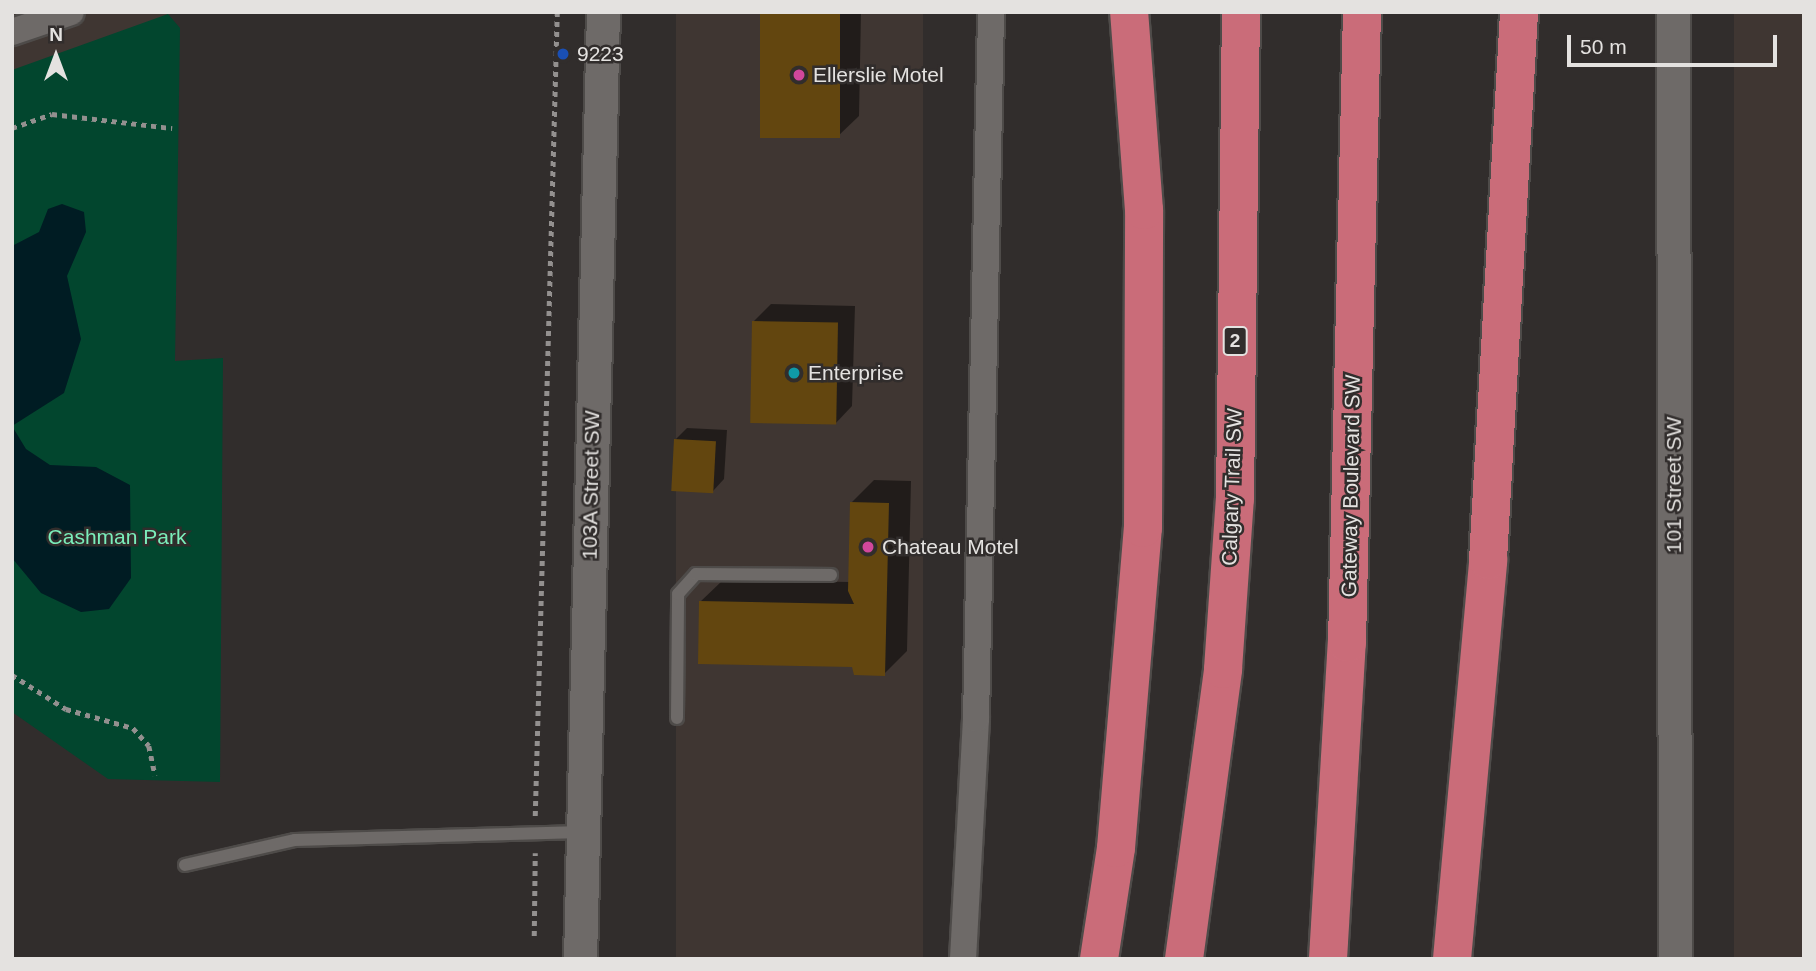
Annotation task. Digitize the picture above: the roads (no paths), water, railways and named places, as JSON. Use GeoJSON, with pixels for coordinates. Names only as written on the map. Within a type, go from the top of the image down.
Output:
{"type":"FeatureCollection","features":[{"type":"Feature","properties":{"kind":"highway"},"geometry":{"type":"LineString","coordinates":[[1099,959],[1116,848],[1143,527],[1144,210],[1129,12]]}},
{"type":"Feature","properties":{"kind":"highway","name":"Calgary Trail SW"},"geometry":{"type":"LineString","coordinates":[[1184,959],[1223,669],[1235,499],[1241,12]]}},
{"type":"Feature","properties":{"kind":"highway","name":"Gateway Boulevard SW"},"geometry":{"type":"LineString","coordinates":[[1328,959],[1348,643],[1362,12]]}},
{"type":"Feature","properties":{"kind":"highway"},"geometry":{"type":"LineString","coordinates":[[1452,959],[1488,560],[1519,12]]}},
{"type":"Feature","properties":{"kind":"highway"},"geometry":{"type":"LineString","coordinates":[[1205,959],[1215,901],[1223,669]]}},
{"type":"Feature","properties":{"kind":"street"},"geometry":{"type":"LineString","coordinates":[[12,32],[71,12]]}},
{"type":"Feature","properties":{"kind":"street","name":"103A Street SW"},"geometry":{"type":"LineString","coordinates":[[580,959],[603,12]]}},
{"type":"Feature","properties":{"kind":"street"},"geometry":{"type":"LineString","coordinates":[[963,959],[976,719],[991,12]]}},
{"type":"Feature","properties":{"kind":"street","name":"101 Street SW"},"geometry":{"type":"LineString","coordinates":[[1673,12],[1675,959]]}},
{"type":"Feature","properties":{"kind":"lane"},"geometry":{"type":"LineString","coordinates":[[677,718],[678,594],[696,574],[831,575]]}},
{"type":"Feature","properties":{"kind":"lane"},"geometry":{"type":"LineString","coordinates":[[185,865],[295,840],[410,832],[583,832]]}},
{"type":"Feature","properties":{"kind":"water"},"geometry":{"type":"Polygon","coordinates":[[[62,204],[84,212],[86,232],[67,276],[81,339],[64,393],[12,426],[12,246],[39,232],[48,209],[62,204]]]}},
{"type":"Feature","properties":{"kind":"water"},"geometry":{"type":"Polygon","coordinates":[[[12,426],[26,449],[50,465],[96,467],[130,485],[131,578],[109,609],[81,612],[41,593],[12,558],[12,426]]]}},
{"type":"Feature","properties":{"kind":"place","name":"9223"},"geometry":{"type":"Point","coordinates":[563,54]}},
{"type":"Feature","properties":{"kind":"place","name":"Ellerslie Motel"},"geometry":{"type":"Point","coordinates":[799,75]}},
{"type":"Feature","properties":{"kind":"place","name":"Enterprise"},"geometry":{"type":"Point","coordinates":[794,373]}},
{"type":"Feature","properties":{"kind":"place","name":"Chateau Motel"},"geometry":{"type":"Point","coordinates":[868,547]}},
{"type":"Feature","properties":{"kind":"park label","name":"Cashman Park"},"geometry":{"type":"Point","coordinates":[117,537]}}]}
